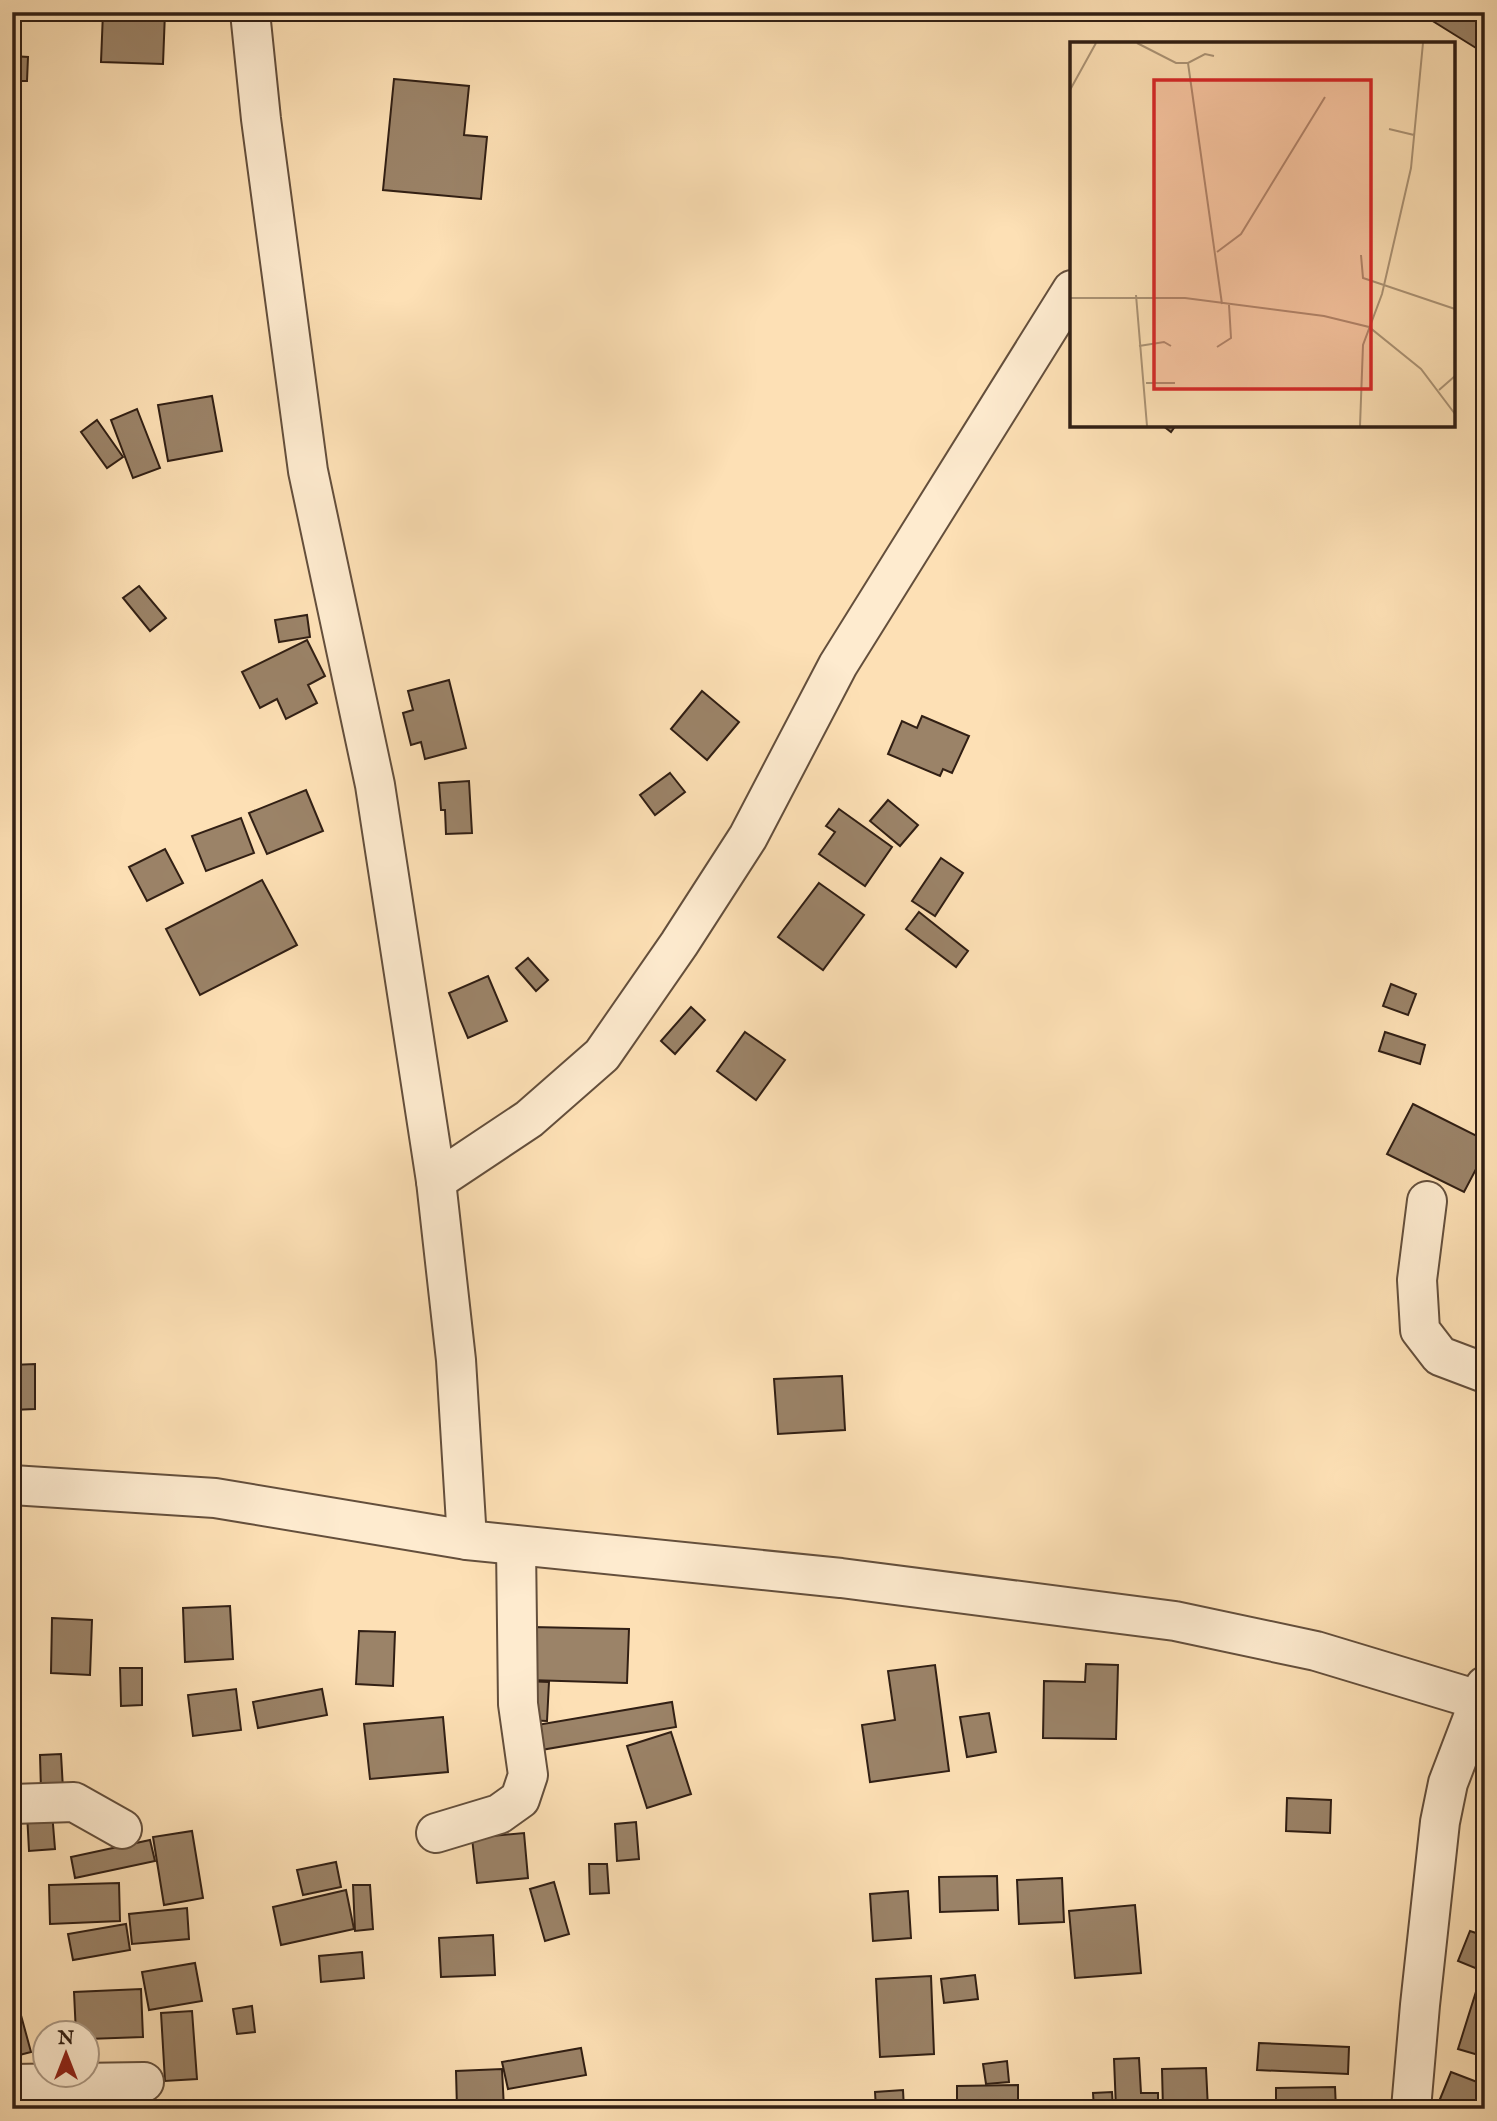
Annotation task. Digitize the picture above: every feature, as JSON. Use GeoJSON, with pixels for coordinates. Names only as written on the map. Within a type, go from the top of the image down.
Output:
{"type":"FeatureCollection","features":[{"type":"Feature","properties":{"kind":"street"},"geometry":{"type":"LineString","coordinates":[[250,12],[261,119],[309,471],[375,785],[436,1181],[456,1360],[467,1540]]}},
{"type":"Feature","properties":{"kind":"street"},"geometry":{"type":"LineString","coordinates":[[436,1181],[529,1119],[602,1055],[679,944],[748,837],[838,665],[1070,293]]}},
{"type":"Feature","properties":{"kind":"street"},"geometry":{"type":"LineString","coordinates":[[1427,1201],[1417,1280],[1420,1330],[1440,1356],[1485,1373]]}},
{"type":"Feature","properties":{"kind":"street"},"geometry":{"type":"LineString","coordinates":[[12,1485],[215,1498],[467,1540],[841,1578],[1175,1621],[1316,1651],[1483,1696],[1448,1783],[1440,1822],[1411,2109]]}},
{"type":"Feature","properties":{"kind":"street"},"geometry":{"type":"LineString","coordinates":[[436,1833],[499,1814],[520,1799],[528,1775],[518,1704],[516,1546]]}},
{"type":"Feature","properties":{"kind":"street"},"geometry":{"type":"LineString","coordinates":[[12,1804],[74,1802],[122,1829]]}},
{"type":"Feature","properties":{"kind":"street"},"geometry":{"type":"LineString","coordinates":[[12,2084],[144,2082]]}},
{"type":"Feature","properties":{"kind":"building"},"geometry":{"type":"Polygon","coordinates":[[[103,12],[165,12],[163,64],[101,62],[103,12]]]}},
{"type":"Feature","properties":{"kind":"building"},"geometry":{"type":"Polygon","coordinates":[[[1436,12],[1463,12],[1485,26],[1485,35],[1476,48],[1431,20],[1436,12]]]}},
{"type":"Feature","properties":{"kind":"building"},"geometry":{"type":"Polygon","coordinates":[[[12,56],[28,57],[27,81],[12,81],[12,56]]]}},
{"type":"Feature","properties":{"kind":"building"},"geometry":{"type":"Polygon","coordinates":[[[394,79],[469,86],[464,135],[487,137],[481,199],[383,190],[394,79]]]}},
{"type":"Feature","properties":{"kind":"building"},"geometry":{"type":"Polygon","coordinates":[[[212,396],[222,451],[168,461],[158,405],[212,396]]]}},
{"type":"Feature","properties":{"kind":"building"},"geometry":{"type":"Polygon","coordinates":[[[137,409],[160,468],[133,478],[111,420],[137,409]]]}},
{"type":"Feature","properties":{"kind":"building"},"geometry":{"type":"Polygon","coordinates":[[[97,420],[123,457],[107,468],[81,432],[97,420]]]}},
{"type":"Feature","properties":{"kind":"building"},"geometry":{"type":"Polygon","coordinates":[[[139,586],[166,618],[150,631],[123,598],[139,586]]]}},
{"type":"Feature","properties":{"kind":"building"},"geometry":{"type":"Polygon","coordinates":[[[307,615],[310,637],[279,642],[275,620],[307,615]]]}},
{"type":"Feature","properties":{"kind":"building"},"geometry":{"type":"Polygon","coordinates":[[[307,640],[325,676],[308,685],[317,703],[286,719],[277,699],[260,708],[242,672],[307,640]]]}},
{"type":"Feature","properties":{"kind":"building"},"geometry":{"type":"Polygon","coordinates":[[[449,680],[466,748],[425,759],[421,742],[411,745],[403,713],[413,710],[408,691],[449,680]]]}},
{"type":"Feature","properties":{"kind":"building"},"geometry":{"type":"Polygon","coordinates":[[[702,691],[739,722],[707,760],[671,729],[702,691]]]}},
{"type":"Feature","properties":{"kind":"building"},"geometry":{"type":"Polygon","coordinates":[[[922,716],[969,736],[952,773],[943,769],[940,776],[888,754],[902,721],[917,728],[922,716]]]}},
{"type":"Feature","properties":{"kind":"building"},"geometry":{"type":"Polygon","coordinates":[[[670,773],[685,792],[655,815],[640,795],[670,773]]]}},
{"type":"Feature","properties":{"kind":"building"},"geometry":{"type":"Polygon","coordinates":[[[469,781],[472,833],[446,834],[445,810],[441,810],[439,783],[469,781]]]}},
{"type":"Feature","properties":{"kind":"building"},"geometry":{"type":"Polygon","coordinates":[[[306,790],[323,831],[267,854],[249,813],[306,790]]]}},
{"type":"Feature","properties":{"kind":"building"},"geometry":{"type":"Polygon","coordinates":[[[888,800],[918,825],[900,846],[870,821],[888,800]]]}},
{"type":"Feature","properties":{"kind":"building"},"geometry":{"type":"Polygon","coordinates":[[[839,809],[892,847],[865,886],[819,854],[835,832],[826,826],[839,809]]]}},
{"type":"Feature","properties":{"kind":"building"},"geometry":{"type":"Polygon","coordinates":[[[241,818],[254,853],[206,871],[192,836],[241,818]]]}},
{"type":"Feature","properties":{"kind":"building"},"geometry":{"type":"Polygon","coordinates":[[[165,849],[183,883],[147,901],[129,867],[165,849]]]}},
{"type":"Feature","properties":{"kind":"building"},"geometry":{"type":"Polygon","coordinates":[[[941,858],[963,873],[935,916],[912,901],[941,858]]]}},
{"type":"Feature","properties":{"kind":"building"},"geometry":{"type":"Polygon","coordinates":[[[262,880],[297,945],[200,995],[166,929],[262,880]]]}},
{"type":"Feature","properties":{"kind":"building"},"geometry":{"type":"Polygon","coordinates":[[[819,883],[864,915],[823,970],[778,937],[819,883]]]}},
{"type":"Feature","properties":{"kind":"building"},"geometry":{"type":"Polygon","coordinates":[[[919,912],[968,951],[956,967],[906,929],[919,912]]]}},
{"type":"Feature","properties":{"kind":"building"},"geometry":{"type":"Polygon","coordinates":[[[528,958],[548,980],[536,991],[516,968],[528,958]]]}},
{"type":"Feature","properties":{"kind":"building"},"geometry":{"type":"Polygon","coordinates":[[[488,976],[507,1021],[468,1038],[449,993],[488,976]]]}},
{"type":"Feature","properties":{"kind":"building"},"geometry":{"type":"Polygon","coordinates":[[[1391,984],[1416,994],[1408,1015],[1383,1006],[1391,984]]]}},
{"type":"Feature","properties":{"kind":"building"},"geometry":{"type":"Polygon","coordinates":[[[691,1007],[705,1020],[675,1054],[661,1041],[691,1007]]]}},
{"type":"Feature","properties":{"kind":"building"},"geometry":{"type":"Polygon","coordinates":[[[745,1032],[785,1060],[756,1100],[717,1071],[745,1032]]]}},
{"type":"Feature","properties":{"kind":"building"},"geometry":{"type":"Polygon","coordinates":[[[1385,1032],[1425,1045],[1420,1064],[1379,1051],[1385,1032]]]}},
{"type":"Feature","properties":{"kind":"building"},"geometry":{"type":"Polygon","coordinates":[[[1413,1104],[1485,1140],[1485,1152],[1464,1192],[1387,1154],[1413,1104]]]}},
{"type":"Feature","properties":{"kind":"building"},"geometry":{"type":"Polygon","coordinates":[[[35,1364],[35,1409],[12,1410],[12,1365],[35,1364]]]}},
{"type":"Feature","properties":{"kind":"building"},"geometry":{"type":"Polygon","coordinates":[[[842,1376],[845,1430],[778,1434],[774,1379],[842,1376]]]}},
{"type":"Feature","properties":{"kind":"building"},"geometry":{"type":"Polygon","coordinates":[[[12,1566],[17,1612],[12,1613],[12,1566]]]}},
{"type":"Feature","properties":{"kind":"building"},"geometry":{"type":"Polygon","coordinates":[[[230,1606],[233,1659],[185,1662],[183,1608],[230,1606]]]}},
{"type":"Feature","properties":{"kind":"building"},"geometry":{"type":"Polygon","coordinates":[[[52,1618],[92,1620],[90,1675],[51,1673],[52,1618]]]}},
{"type":"Feature","properties":{"kind":"building"},"geometry":{"type":"Polygon","coordinates":[[[531,1627],[629,1629],[627,1683],[529,1680],[531,1627]]]}},
{"type":"Feature","properties":{"kind":"building"},"geometry":{"type":"Polygon","coordinates":[[[359,1631],[395,1632],[393,1686],[356,1684],[359,1631]]]}},
{"type":"Feature","properties":{"kind":"building"},"geometry":{"type":"Polygon","coordinates":[[[1086,1664],[1118,1665],[1116,1739],[1043,1738],[1044,1681],[1085,1682],[1086,1664]]]}},
{"type":"Feature","properties":{"kind":"building"},"geometry":{"type":"Polygon","coordinates":[[[935,1665],[949,1771],[870,1782],[862,1725],[895,1720],[888,1671],[935,1665]]]}},
{"type":"Feature","properties":{"kind":"building"},"geometry":{"type":"Polygon","coordinates":[[[120,1668],[142,1668],[142,1705],[121,1706],[120,1668]]]}},
{"type":"Feature","properties":{"kind":"building"},"geometry":{"type":"Polygon","coordinates":[[[524,1681],[549,1682],[547,1721],[522,1720],[524,1681]]]}},
{"type":"Feature","properties":{"kind":"building"},"geometry":{"type":"Polygon","coordinates":[[[236,1689],[241,1730],[193,1736],[188,1695],[236,1689]]]}},
{"type":"Feature","properties":{"kind":"building"},"geometry":{"type":"Polygon","coordinates":[[[322,1689],[327,1715],[258,1728],[253,1702],[322,1689]]]}},
{"type":"Feature","properties":{"kind":"building"},"geometry":{"type":"Polygon","coordinates":[[[672,1702],[676,1727],[541,1750],[537,1725],[672,1702]]]}},
{"type":"Feature","properties":{"kind":"building"},"geometry":{"type":"Polygon","coordinates":[[[989,1713],[996,1752],[967,1757],[960,1717],[989,1713]]]}},
{"type":"Feature","properties":{"kind":"building"},"geometry":{"type":"Polygon","coordinates":[[[443,1717],[448,1772],[370,1779],[364,1724],[443,1717]]]}},
{"type":"Feature","properties":{"kind":"building"},"geometry":{"type":"Polygon","coordinates":[[[671,1732],[691,1794],[647,1808],[627,1746],[671,1732]]]}},
{"type":"Feature","properties":{"kind":"building"},"geometry":{"type":"Polygon","coordinates":[[[61,1754],[63,1789],[41,1790],[40,1755],[61,1754]]]}},
{"type":"Feature","properties":{"kind":"building"},"geometry":{"type":"Polygon","coordinates":[[[1287,1798],[1331,1800],[1330,1833],[1286,1831],[1287,1798]]]}},
{"type":"Feature","properties":{"kind":"building"},"geometry":{"type":"Polygon","coordinates":[[[52,1812],[55,1849],[29,1851],[27,1813],[52,1812]]]}},
{"type":"Feature","properties":{"kind":"building"},"geometry":{"type":"Polygon","coordinates":[[[636,1822],[639,1859],[617,1861],[615,1824],[636,1822]]]}},
{"type":"Feature","properties":{"kind":"building"},"geometry":{"type":"Polygon","coordinates":[[[12,1829],[21,1829],[19,1861],[12,1861],[12,1829]]]}},
{"type":"Feature","properties":{"kind":"building"},"geometry":{"type":"Polygon","coordinates":[[[192,1831],[203,1898],[164,1905],[153,1837],[192,1831]]]}},
{"type":"Feature","properties":{"kind":"building"},"geometry":{"type":"Polygon","coordinates":[[[524,1833],[528,1878],[477,1883],[472,1838],[524,1833]]]}},
{"type":"Feature","properties":{"kind":"building"},"geometry":{"type":"Polygon","coordinates":[[[150,1840],[155,1861],[75,1878],[71,1857],[150,1840]]]}},
{"type":"Feature","properties":{"kind":"building"},"geometry":{"type":"Polygon","coordinates":[[[336,1862],[341,1887],[303,1895],[297,1870],[336,1862]]]}},
{"type":"Feature","properties":{"kind":"building"},"geometry":{"type":"Polygon","coordinates":[[[589,1864],[607,1864],[609,1893],[590,1894],[589,1864]]]}},
{"type":"Feature","properties":{"kind":"building"},"geometry":{"type":"Polygon","coordinates":[[[997,1876],[998,1910],[940,1912],[939,1877],[997,1876]]]}},
{"type":"Feature","properties":{"kind":"building"},"geometry":{"type":"Polygon","coordinates":[[[1062,1878],[1064,1922],[1019,1924],[1017,1880],[1062,1878]]]}},
{"type":"Feature","properties":{"kind":"building"},"geometry":{"type":"Polygon","coordinates":[[[554,1882],[569,1934],[545,1941],[530,1889],[554,1882]]]}},
{"type":"Feature","properties":{"kind":"building"},"geometry":{"type":"Polygon","coordinates":[[[119,1883],[120,1921],[50,1924],[49,1885],[119,1883]]]}},
{"type":"Feature","properties":{"kind":"building"},"geometry":{"type":"Polygon","coordinates":[[[353,1885],[370,1885],[373,1929],[355,1931],[353,1885]]]}},
{"type":"Feature","properties":{"kind":"building"},"geometry":{"type":"Polygon","coordinates":[[[346,1890],[354,1929],[281,1945],[273,1907],[346,1890]]]}},
{"type":"Feature","properties":{"kind":"building"},"geometry":{"type":"Polygon","coordinates":[[[908,1891],[911,1938],[873,1941],[870,1894],[908,1891]]]}},
{"type":"Feature","properties":{"kind":"building"},"geometry":{"type":"Polygon","coordinates":[[[1135,1905],[1141,1973],[1075,1978],[1069,1911],[1135,1905]]]}},
{"type":"Feature","properties":{"kind":"building"},"geometry":{"type":"Polygon","coordinates":[[[187,1908],[189,1939],[132,1944],[129,1914],[187,1908]]]}},
{"type":"Feature","properties":{"kind":"building"},"geometry":{"type":"Polygon","coordinates":[[[126,1924],[130,1950],[73,1960],[68,1934],[126,1924]]]}},
{"type":"Feature","properties":{"kind":"building"},"geometry":{"type":"Polygon","coordinates":[[[1470,1931],[1485,1936],[1485,1972],[1458,1961],[1470,1931]]]}},
{"type":"Feature","properties":{"kind":"building"},"geometry":{"type":"Polygon","coordinates":[[[493,1935],[495,1975],[441,1977],[439,1938],[493,1935]]]}},
{"type":"Feature","properties":{"kind":"building"},"geometry":{"type":"Polygon","coordinates":[[[362,1952],[364,1978],[321,1982],[319,1956],[362,1952]]]}},
{"type":"Feature","properties":{"kind":"building"},"geometry":{"type":"Polygon","coordinates":[[[195,1963],[202,2001],[149,2010],[142,1972],[195,1963]]]}},
{"type":"Feature","properties":{"kind":"building"},"geometry":{"type":"Polygon","coordinates":[[[975,1975],[978,1999],[944,2003],[941,1979],[975,1975]]]}},
{"type":"Feature","properties":{"kind":"building"},"geometry":{"type":"Polygon","coordinates":[[[931,1976],[934,2054],[880,2057],[876,1979],[931,1976]]]}},
{"type":"Feature","properties":{"kind":"building"},"geometry":{"type":"Polygon","coordinates":[[[1480,1979],[1485,1980],[1485,2057],[1458,2049],[1480,1979]]]}},
{"type":"Feature","properties":{"kind":"building"},"geometry":{"type":"Polygon","coordinates":[[[141,1989],[143,2037],[102,2038],[102,2020],[75,2020],[74,1992],[141,1989]]]}},
{"type":"Feature","properties":{"kind":"building"},"geometry":{"type":"Polygon","coordinates":[[[16,1997],[31,2052],[12,2057],[12,1998],[16,1997]]]}},
{"type":"Feature","properties":{"kind":"building"},"geometry":{"type":"Polygon","coordinates":[[[252,2006],[255,2032],[237,2034],[233,2009],[252,2006]]]}},
{"type":"Feature","properties":{"kind":"building"},"geometry":{"type":"Polygon","coordinates":[[[192,2011],[197,2079],[165,2081],[161,2013],[192,2011]]]}},
{"type":"Feature","properties":{"kind":"building"},"geometry":{"type":"Polygon","coordinates":[[[1259,2043],[1349,2047],[1348,2074],[1257,2070],[1259,2043]]]}},
{"type":"Feature","properties":{"kind":"building"},"geometry":{"type":"Polygon","coordinates":[[[581,2048],[586,2075],[508,2089],[502,2062],[581,2048]]]}},
{"type":"Feature","properties":{"kind":"building"},"geometry":{"type":"Polygon","coordinates":[[[1139,2058],[1141,2093],[1158,2093],[1158,2109],[1116,2109],[1114,2059],[1139,2058]]]}},
{"type":"Feature","properties":{"kind":"building"},"geometry":{"type":"Polygon","coordinates":[[[1007,2061],[1009,2082],[986,2084],[983,2064],[1007,2061]]]}},
{"type":"Feature","properties":{"kind":"building"},"geometry":{"type":"Polygon","coordinates":[[[1206,2068],[1208,2109],[1163,2109],[1162,2069],[1206,2068]]]}},
{"type":"Feature","properties":{"kind":"building"},"geometry":{"type":"Polygon","coordinates":[[[502,2069],[504,2109],[457,2109],[456,2071],[502,2069]]]}},
{"type":"Feature","properties":{"kind":"building"},"geometry":{"type":"Polygon","coordinates":[[[1451,2072],[1485,2085],[1485,2094],[1479,2109],[1450,2109],[1438,2104],[1451,2072]]]}},
{"type":"Feature","properties":{"kind":"building"},"geometry":{"type":"Polygon","coordinates":[[[1018,2085],[1018,2109],[957,2109],[957,2086],[1018,2085]]]}},
{"type":"Feature","properties":{"kind":"building"},"geometry":{"type":"Polygon","coordinates":[[[1335,2087],[1336,2109],[1276,2109],[1276,2088],[1335,2087]]]}},
{"type":"Feature","properties":{"kind":"building"},"geometry":{"type":"Polygon","coordinates":[[[903,2090],[904,2109],[876,2109],[875,2092],[903,2090]]]}},
{"type":"Feature","properties":{"kind":"building"},"geometry":{"type":"Polygon","coordinates":[[[1112,2092],[1113,2109],[1094,2109],[1093,2093],[1112,2092]]]}}]}
